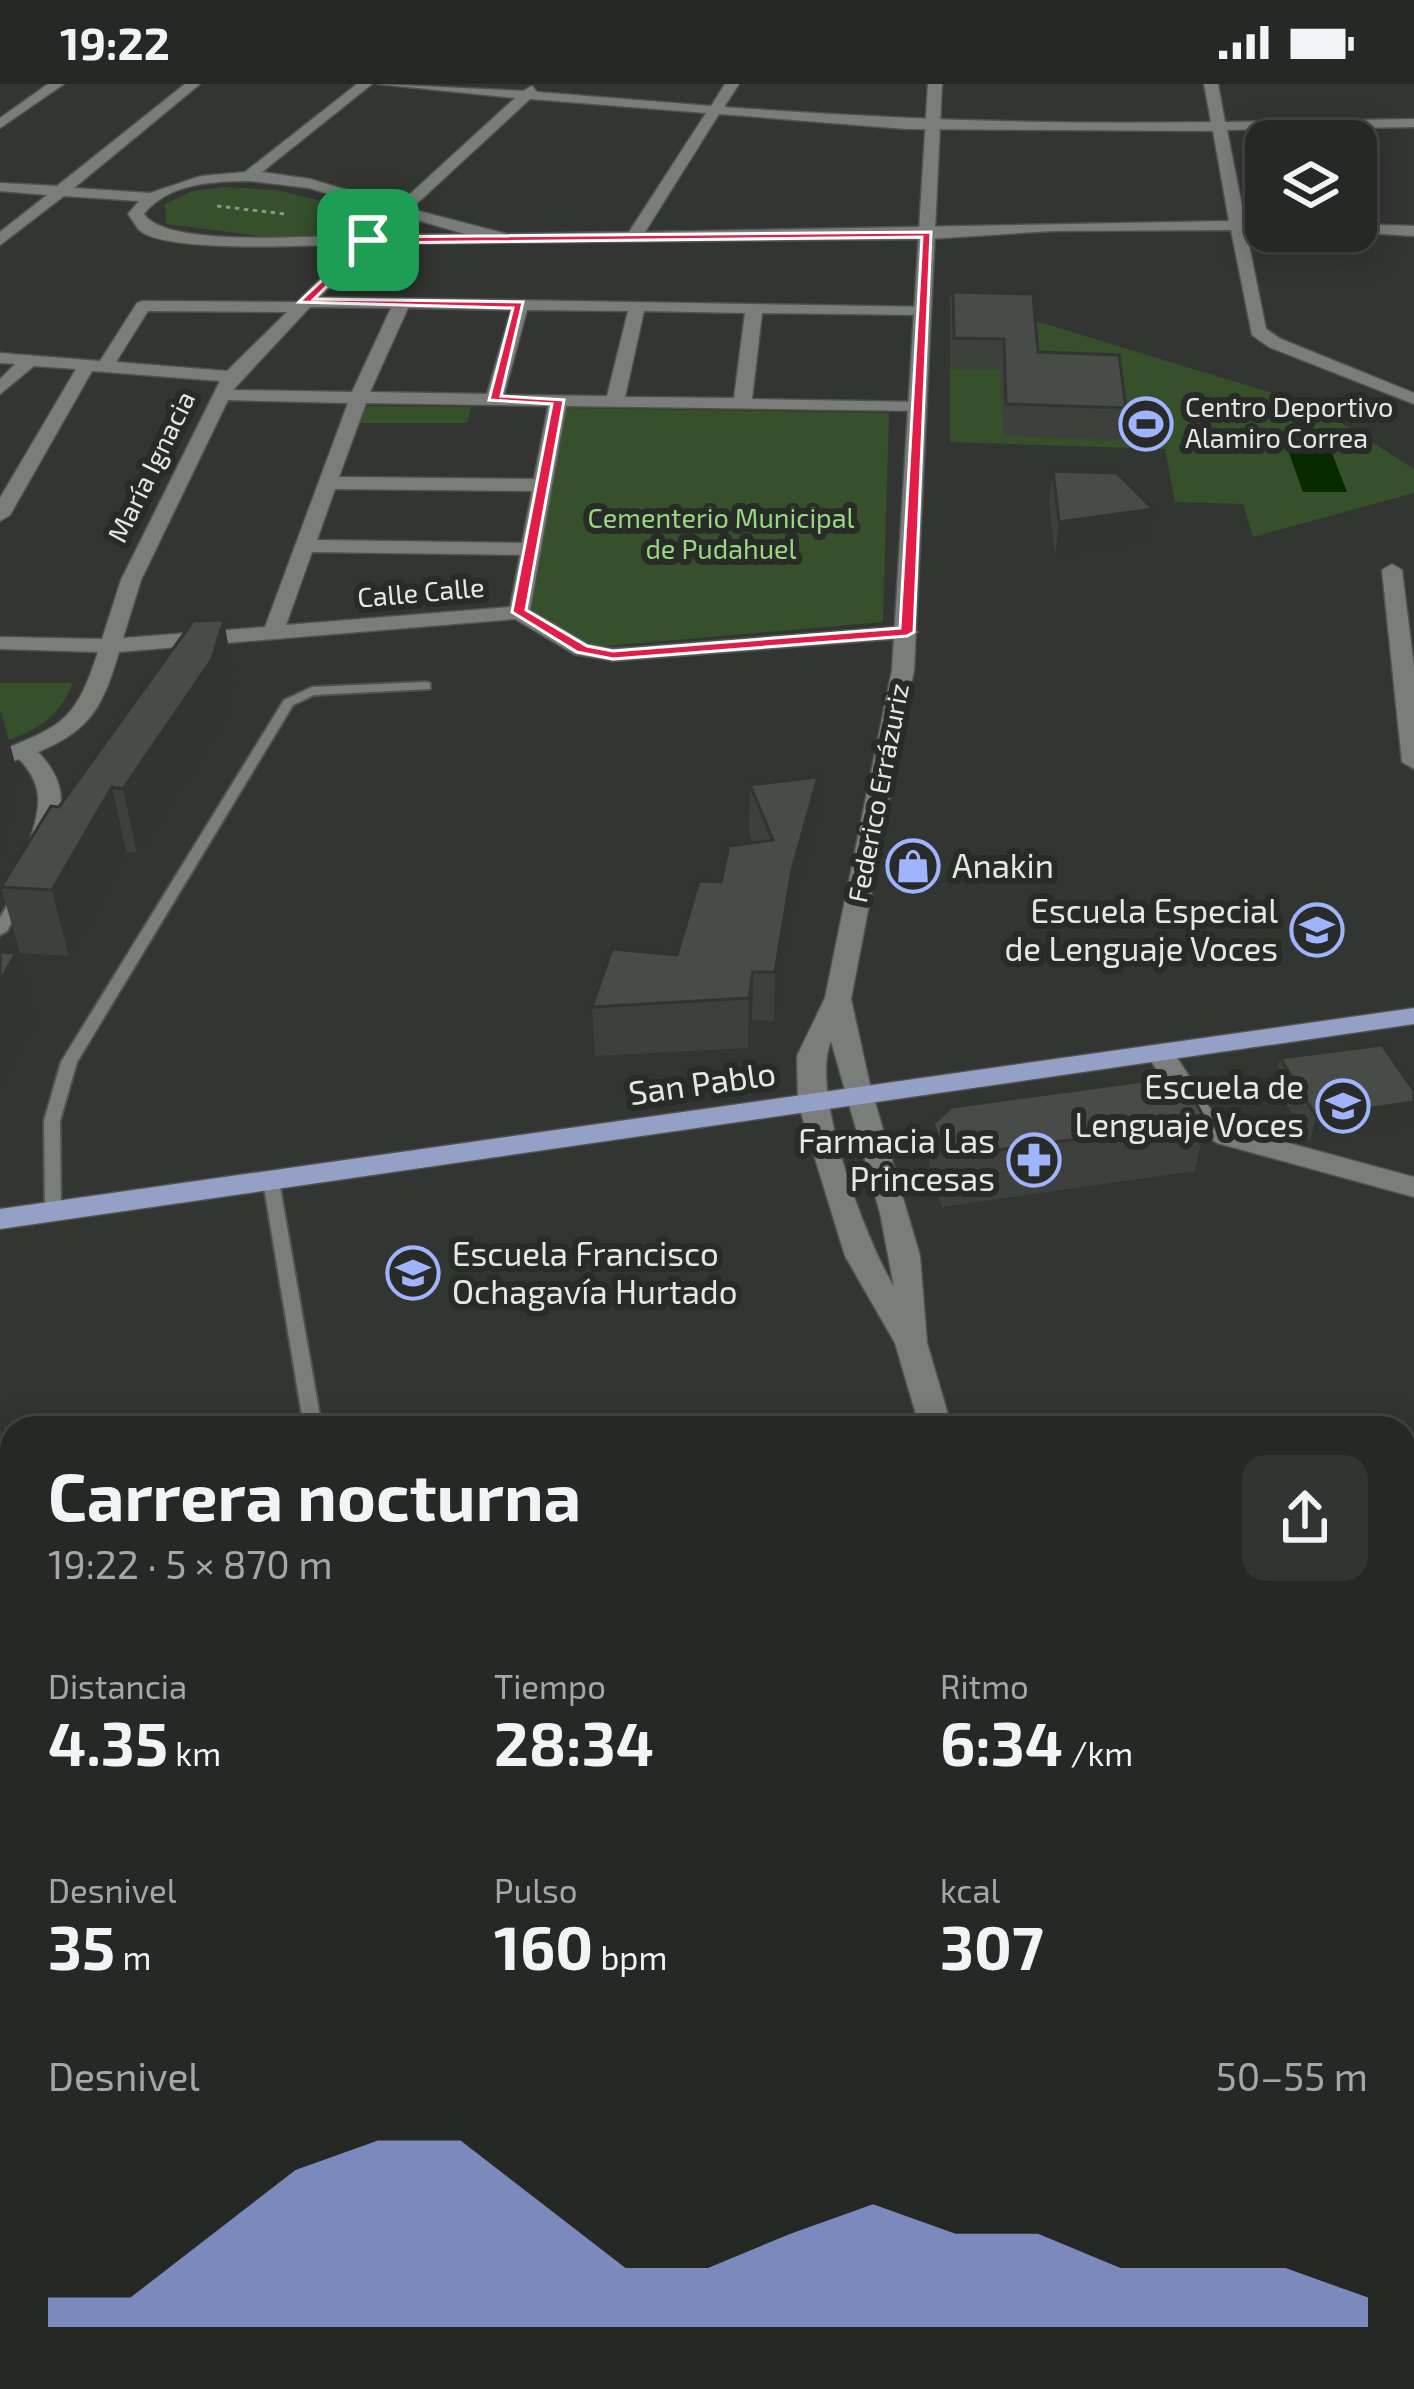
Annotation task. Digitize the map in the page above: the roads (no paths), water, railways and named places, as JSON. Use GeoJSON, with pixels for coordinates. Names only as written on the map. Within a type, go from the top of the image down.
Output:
{"type":"FeatureCollection","features":[{"type":"Feature","properties":{"kind":"main road","name":"San Pablo"},"geometry":{"type":"LineString","coordinates":[[0,1220],[1414,1016]]}},
{"type":"Feature","properties":{"kind":"street"},"geometry":{"type":"LineString","coordinates":[[0,124],[57,84]]}},
{"type":"Feature","properties":{"kind":"street"},"geometry":{"type":"LineString","coordinates":[[0,240],[194,84]]}},
{"type":"Feature","properties":{"kind":"street"},"geometry":{"type":"LineString","coordinates":[[247,176],[365,84]]}},
{"type":"Feature","properties":{"kind":"street"},"geometry":{"type":"LineString","coordinates":[[385,84],[533,90],[715,110],[934,126],[1220,128],[1414,123]]}},
{"type":"Feature","properties":{"kind":"street"},"geometry":{"type":"LineString","coordinates":[[634,237],[732,84]]}},
{"type":"Feature","properties":{"kind":"street","name":"Federico Errázuriz"},"geometry":{"type":"LineString","coordinates":[[932,1416],[911,1343],[860,1256],[812,1103],[811,1057],[838,998],[896,716],[907,632],[935,84]]}},
{"type":"Feature","properties":{"kind":"street"},"geometry":{"type":"LineString","coordinates":[[1211,84],[1258,332],[1414,400]]}},
{"type":"Feature","properties":{"kind":"street","name":"María Ignacia"},"geometry":{"type":"LineString","coordinates":[[12,755],[66,729],[88,708],[130,580],[231,376],[368,240],[533,90]]}},
{"type":"Feature","properties":{"kind":"street"},"geometry":{"type":"LineString","coordinates":[[512,238],[296,182],[247,176],[183,184],[150,197],[137,209],[136,218],[172,238],[368,240],[928,234],[1053,226],[1245,224]]}},
{"type":"Feature","properties":{"kind":"street"},"geometry":{"type":"LineString","coordinates":[[0,188],[150,197]]}},
{"type":"Feature","properties":{"kind":"street"},"geometry":{"type":"LineString","coordinates":[[1377,230],[1414,231]]}},
{"type":"Feature","properties":{"kind":"street"},"geometry":{"type":"LineString","coordinates":[[0,515],[96,366],[143,306],[402,303],[925,310]]}},
{"type":"Feature","properties":{"kind":"street"},"geometry":{"type":"LineString","coordinates":[[273,633],[359,397],[402,303]]}},
{"type":"Feature","properties":{"kind":"street"},"geometry":{"type":"LineString","coordinates":[[494,400],[520,304]]}},
{"type":"Feature","properties":{"kind":"street"},"geometry":{"type":"LineString","coordinates":[[615,402],[637,306]]}},
{"type":"Feature","properties":{"kind":"street"},"geometry":{"type":"LineString","coordinates":[[742,404],[754,308]]}},
{"type":"Feature","properties":{"kind":"street"},"geometry":{"type":"LineString","coordinates":[[0,358],[231,376]]}},
{"type":"Feature","properties":{"kind":"street"},"geometry":{"type":"LineString","coordinates":[[0,389],[30,360]]}},
{"type":"Feature","properties":{"kind":"street"},"geometry":{"type":"LineString","coordinates":[[219,395],[920,406]]}},
{"type":"Feature","properties":{"kind":"street"},"geometry":{"type":"LineString","coordinates":[[519,612],[558,400]]}},
{"type":"Feature","properties":{"kind":"street"},"geometry":{"type":"LineString","coordinates":[[328,483],[543,485]]}},
{"type":"Feature","properties":{"kind":"street"},"geometry":{"type":"LineString","coordinates":[[305,546],[530,549]]}},
{"type":"Feature","properties":{"kind":"street"},"geometry":{"type":"LineString","coordinates":[[1392,571],[1414,762]]}},
{"type":"Feature","properties":{"kind":"street","name":"Calle Calle"},"geometry":{"type":"LineString","coordinates":[[0,643],[110,646],[519,612],[582,649],[613,655],[907,632]]}},
{"type":"Feature","properties":{"kind":"street"},"geometry":{"type":"LineString","coordinates":[[12,755],[46,772],[55,796],[30,874]]}},
{"type":"Feature","properties":{"kind":"street","name":"Federico Errázuriz"},"geometry":{"type":"LineString","coordinates":[[838,998],[846,1050],[908,1271],[911,1343]]}},
{"type":"Feature","properties":{"kind":"street"},"geometry":{"type":"LineString","coordinates":[[1160,1053],[1203,1120],[1227,1136],[1414,1187]]}},
{"type":"Feature","properties":{"kind":"lane"},"geometry":{"type":"LineString","coordinates":[[53,1211],[52,1121],[69,1062],[288,703],[312,691],[426,686]]}},
{"type":"Feature","properties":{"kind":"lane"},"geometry":{"type":"LineString","coordinates":[[0,931],[30,874]]}},
{"type":"Feature","properties":{"kind":"lane"},"geometry":{"type":"LineString","coordinates":[[271,1181],[311,1416]]}},
{"type":"Feature","properties":{"kind":"place","name":"Centro Deportivo Alamiro Correa"},"geometry":{"type":"Point","coordinates":[1146,424]}},
{"type":"Feature","properties":{"kind":"place","name":"Anakin"},"geometry":{"type":"Point","coordinates":[913,866]}},
{"type":"Feature","properties":{"kind":"place","name":"Escuela Especial de Lenguaje Voces"},"geometry":{"type":"Point","coordinates":[1317,930]}},
{"type":"Feature","properties":{"kind":"place","name":"Escuela de Lenguaje Voces"},"geometry":{"type":"Point","coordinates":[1343,1106]}},
{"type":"Feature","properties":{"kind":"place","name":"Farmacia Las Princesas"},"geometry":{"type":"Point","coordinates":[1034,1160]}},
{"type":"Feature","properties":{"kind":"place","name":"Escuela Francisco Ochagavía Hurtado"},"geometry":{"type":"Point","coordinates":[413,1273]}},
{"type":"Feature","properties":{"kind":"park label","name":"Cementerio Municipal de Pudahuel"},"geometry":{"type":"Point","coordinates":[721,534]}}]}
